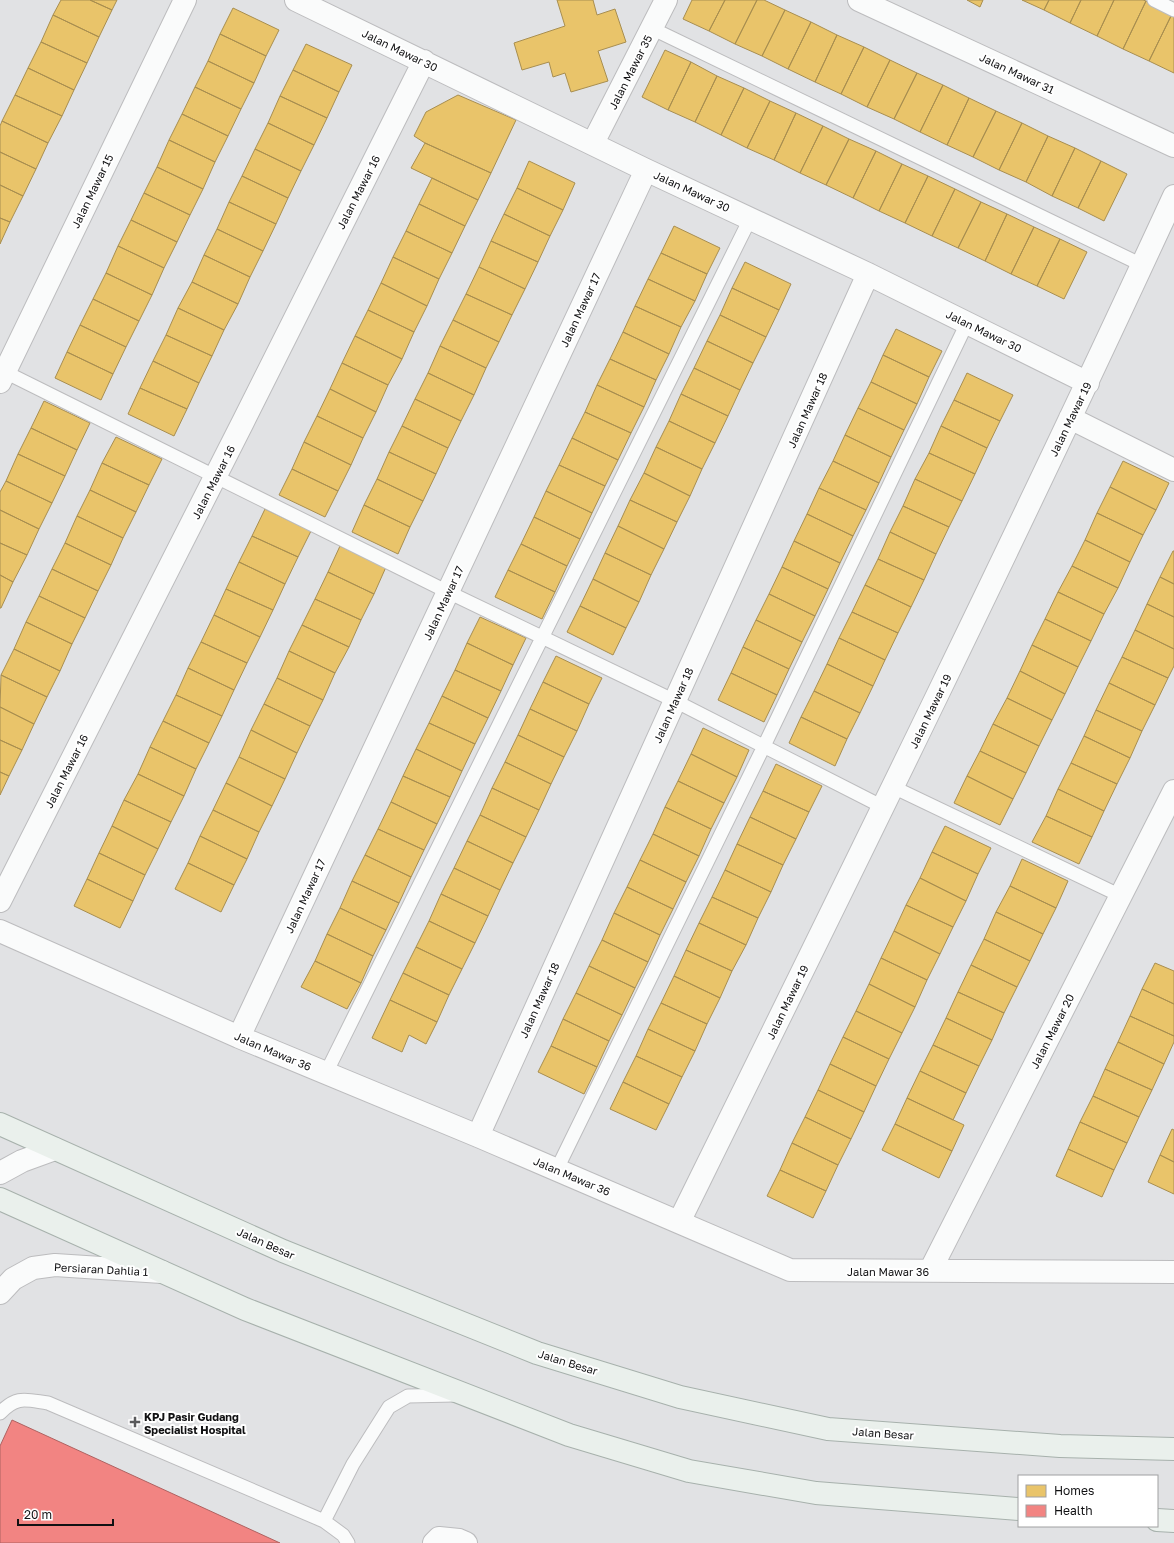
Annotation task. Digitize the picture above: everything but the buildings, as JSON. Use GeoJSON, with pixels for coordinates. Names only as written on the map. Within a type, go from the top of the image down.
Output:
{"type":"FeatureCollection","features":[{"type":"Feature","properties":{"kind":"main road","name":"Jalan Besar"},"geometry":{"type":"LineString","coordinates":[[0,1124],[283,1251],[537,1353],[680,1397],[828,1429],[1060,1446],[1174,1449]]}},
{"type":"Feature","properties":{"kind":"main road"},"geometry":{"type":"LineString","coordinates":[[0,1199],[245,1309],[569,1435],[689,1471],[816,1494],[1018,1509]]}},
{"type":"Feature","properties":{"kind":"main road"},"geometry":{"type":"LineString","coordinates":[[1158,1520],[1174,1521]]}},
{"type":"Feature","properties":{"kind":"street","name":"Jalan Mawar 15"},"geometry":{"type":"LineString","coordinates":[[2,377],[185,0]]}},
{"type":"Feature","properties":{"kind":"street","name":"Jalan Mawar 30"},"geometry":{"type":"LineString","coordinates":[[296,0],[594,143],[646,170],[868,274],[1088,383]]}},
{"type":"Feature","properties":{"kind":"street","name":"Jalan Mawar 35"},"geometry":{"type":"LineString","coordinates":[[594,143],[666,0]]}},
{"type":"Feature","properties":{"kind":"street","name":"Jalan Mawar 31"},"geometry":{"type":"LineString","coordinates":[[859,0],[1174,146]]}},
{"type":"Feature","properties":{"kind":"street","name":"Jalan Mawar 16"},"geometry":{"type":"LineString","coordinates":[[0,901],[424,62]]}},
{"type":"Feature","properties":{"kind":"street","name":"Jalan Mawar 17"},"geometry":{"type":"LineString","coordinates":[[240,1037],[646,170]]}},
{"type":"Feature","properties":{"kind":"street","name":"Jalan Mawar 19"},"geometry":{"type":"LineString","coordinates":[[678,1222],[893,787],[1088,383],[1174,196]]}},
{"type":"Feature","properties":{"kind":"street","name":"Jalan Mawar 18"},"geometry":{"type":"LineString","coordinates":[[478,1136],[868,274]]}},
{"type":"Feature","properties":{"kind":"street"},"geometry":{"type":"LineString","coordinates":[[1070,418],[1174,470]]}},
{"type":"Feature","properties":{"kind":"street","name":"Jalan Mawar 20"},"geometry":{"type":"LineString","coordinates":[[930,1271],[1174,791]]}},
{"type":"Feature","properties":{"kind":"street","name":"Jalan Mawar 36"},"geometry":{"type":"LineString","coordinates":[[0,932],[240,1037],[557,1169],[790,1270],[1174,1272]]}},
{"type":"Feature","properties":{"kind":"street"},"geometry":{"type":"LineString","coordinates":[[0,1173],[22,1161],[55,1149]]}},
{"type":"Feature","properties":{"kind":"street","name":"Persiaran Dahlia 1"},"geometry":{"type":"LineString","coordinates":[[0,1293],[13,1279],[33,1268],[55,1265],[164,1273]]}},
{"type":"Feature","properties":{"kind":"street"},"geometry":{"type":"LineString","coordinates":[[434,1543],[440,1538],[460,1540],[466,1543]]}},
{"type":"Feature","properties":{"kind":"lane"},"geometry":{"type":"LineString","coordinates":[[1154,0],[1174,10]]}},
{"type":"Feature","properties":{"kind":"lane"},"geometry":{"type":"LineString","coordinates":[[651,28],[1142,265]]}},
{"type":"Feature","properties":{"kind":"lane"},"geometry":{"type":"LineString","coordinates":[[326,1073],[750,218]]}},
{"type":"Feature","properties":{"kind":"lane"},"geometry":{"type":"LineString","coordinates":[[557,1169],[764,746],[967,323]]}},
{"type":"Feature","properties":{"kind":"lane"},"geometry":{"type":"LineString","coordinates":[[2,377],[216,476],[448,592],[675,701],[883,807]]}},
{"type":"Feature","properties":{"kind":"lane"},"geometry":{"type":"LineString","coordinates":[[893,787],[1121,896]]}},
{"type":"Feature","properties":{"kind":"lane"},"geometry":{"type":"LineString","coordinates":[[324,1521],[353,1464],[389,1407],[408,1396],[465,1395]]}},
{"type":"Feature","properties":{"kind":"lane"},"geometry":{"type":"LineString","coordinates":[[0,1413],[8,1404],[21,1399],[48,1402],[324,1521],[343,1535],[348,1543]]}},
{"type":"Feature","properties":{"kind":"place","name":"KPJ Pasir Gudang Specialist Hospital"},"geometry":{"type":"Point","coordinates":[135,1422]}}]}
